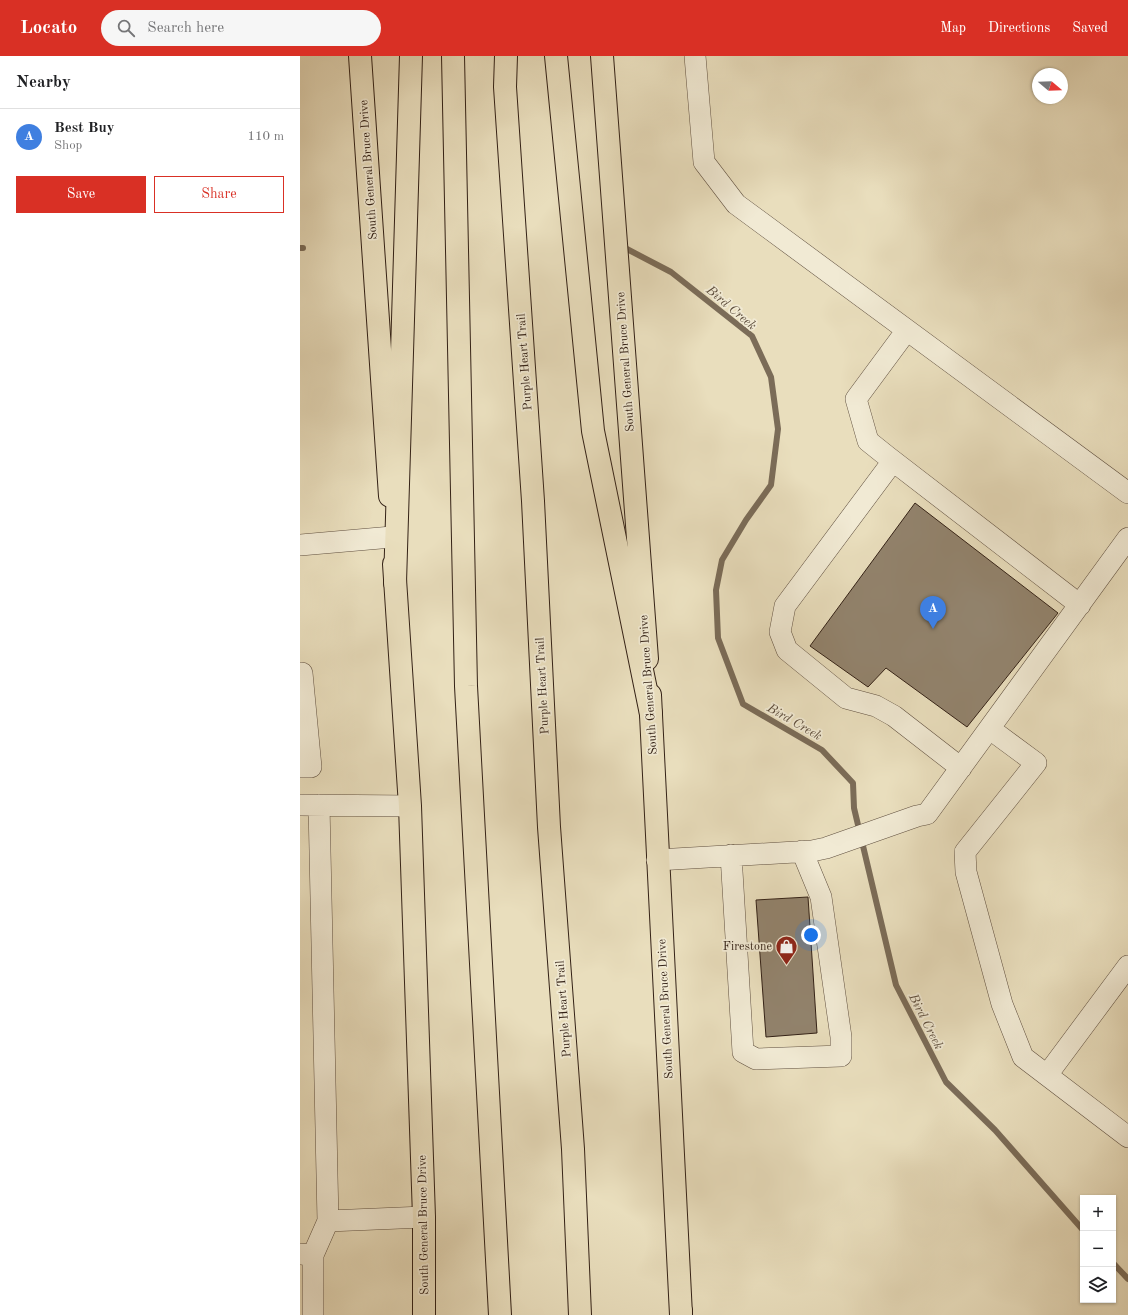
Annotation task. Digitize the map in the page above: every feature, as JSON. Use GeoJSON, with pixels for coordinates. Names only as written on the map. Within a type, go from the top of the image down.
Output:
{"type":"FeatureCollection","features":[{"type":"Feature","properties":{"kind":"main road","name":"South General Bruce Drive"},"geometry":{"type":"LineString","coordinates":[[360,56],[410,806],[424,1217],[424,1315]]}},
{"type":"Feature","properties":{"kind":"main road"},"geometry":{"type":"LineString","coordinates":[[395,583],[411,56]]}},
{"type":"Feature","properties":{"kind":"main road"},"geometry":{"type":"LineString","coordinates":[[453,56],[466,686],[500,1315]]}},
{"type":"Feature","properties":{"kind":"main road","name":"Purple Heart Trail"},"geometry":{"type":"LineString","coordinates":[[506,56],[505,87],[533,501],[549,827],[573,1149],[580,1315]]}},
{"type":"Feature","properties":{"kind":"main road"},"geometry":{"type":"LineString","coordinates":[[556,56],[593,431],[651,714]]}},
{"type":"Feature","properties":{"kind":"main road","name":"South General Bruce Drive"},"geometry":{"type":"LineString","coordinates":[[602,56],[651,714],[657,860],[681,1314]]}},
{"type":"Feature","properties":{"kind":"street"},"geometry":{"type":"LineString","coordinates":[[695,56],[704,162],[736,204],[1128,493]]}},
{"type":"Feature","properties":{"kind":"street"},"geometry":{"type":"LineString","coordinates":[[907,330],[856,399],[868,441],[893,462],[1080,605]]}},
{"type":"Feature","properties":{"kind":"street"},"geometry":{"type":"LineString","coordinates":[[893,462],[785,606],[780,632],[787,650],[846,698],[876,706],[894,716],[961,768]]}},
{"type":"Feature","properties":{"kind":"street"},"geometry":{"type":"LineString","coordinates":[[300,545],[392,537]]}},
{"type":"Feature","properties":{"kind":"street"},"geometry":{"type":"LineString","coordinates":[[657,860],[802,851],[826,848],[917,816],[927,814],[1128,538]]}},
{"type":"Feature","properties":{"kind":"street"},"geometry":{"type":"LineString","coordinates":[[300,673],[302,674],[311,767],[300,767]]}},
{"type":"Feature","properties":{"kind":"street"},"geometry":{"type":"LineString","coordinates":[[990,729],[1036,763],[965,852],[964,858],[966,872],[1002,1004],[1023,1057],[1128,1137]]}},
{"type":"Feature","properties":{"kind":"street"},"geometry":{"type":"LineString","coordinates":[[313,1315],[306,1255],[328,1221],[309,805],[410,806]]}},
{"type":"Feature","properties":{"kind":"street"},"geometry":{"type":"LineString","coordinates":[[731,855],[744,1052],[756,1059],[841,1056],[841,1037],[821,897],[802,851]]}},
{"type":"Feature","properties":{"kind":"street"},"geometry":{"type":"LineString","coordinates":[[1047,1075],[1128,966]]}},
{"type":"Feature","properties":{"kind":"street"},"geometry":{"type":"LineString","coordinates":[[328,1221],[424,1217]]}},
{"type":"Feature","properties":{"kind":"building"},"geometry":{"type":"Polygon","coordinates":[[[915,503],[1058,613],[967,727],[886,668],[868,687],[810,646],[915,503]]]}},
{"type":"Feature","properties":{"kind":"building","name":"Firestone"},"geometry":{"type":"Polygon","coordinates":[[[808,897],[817,1033],[766,1037],[756,900],[808,897]]]}},
{"type":"Feature","properties":{"kind":"waterway","name":"Bird Creek"},"geometry":{"type":"LineString","coordinates":[[625,248],[671,272],[752,336],[771,377],[778,429],[771,485],[746,520],[722,560],[716,590],[718,638],[743,704],[822,750],[853,783],[854,808],[896,985],[946,1082],[995,1130],[1080,1227]]}},
{"type":"Feature","properties":{"kind":"waterway","name":"Bird Creek"},"geometry":{"type":"LineString","coordinates":[[1116,1266],[1128,1279]]}},
{"type":"Feature","properties":{"kind":"place","name":"Best Buy"},"geometry":{"type":"Point","coordinates":[933,629]}},
{"type":"Feature","properties":{"kind":"place","name":"Firestone"},"geometry":{"type":"Point","coordinates":[787,966]}}]}
